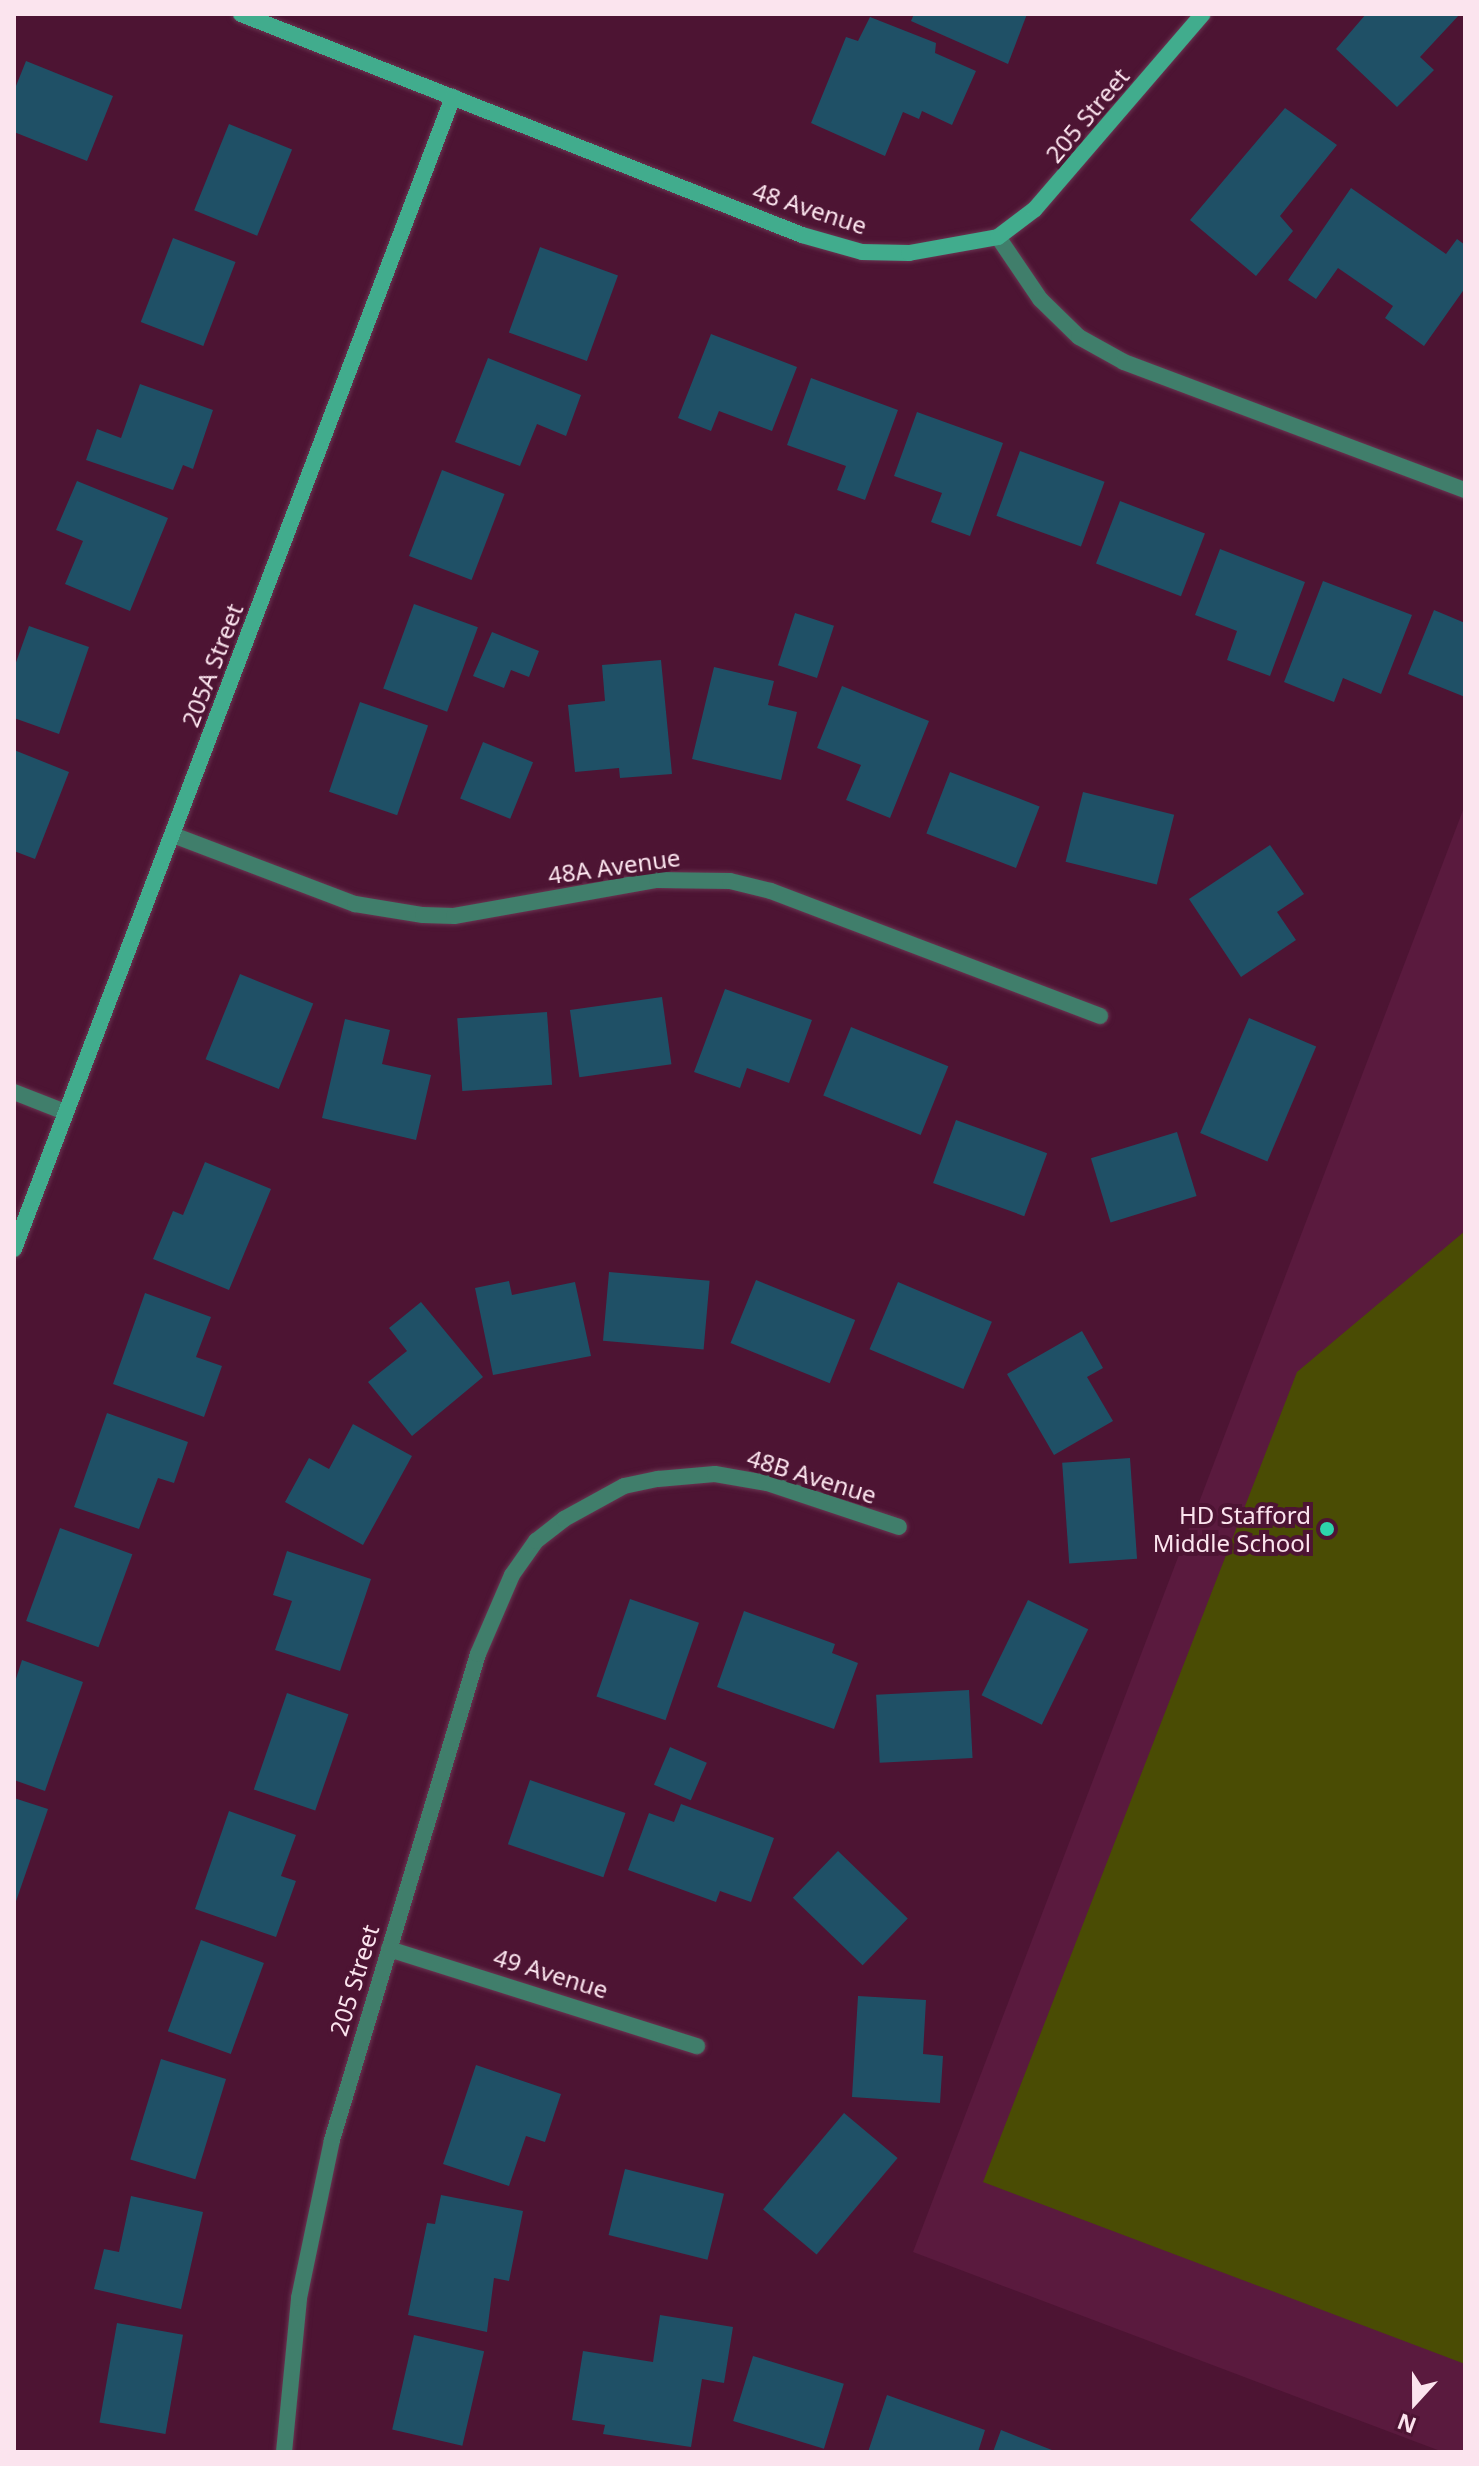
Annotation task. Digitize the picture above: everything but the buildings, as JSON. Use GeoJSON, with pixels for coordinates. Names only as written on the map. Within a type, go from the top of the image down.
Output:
{"type":"FeatureCollection","features":[{"type":"Feature","properties":{"kind":"street","name":"48 Avenue"},"geometry":{"type":"LineString","coordinates":[[241,14],[802,235],[862,252],[909,253],[998,237]]}},
{"type":"Feature","properties":{"kind":"street","name":"205 Street"},"geometry":{"type":"LineString","coordinates":[[998,237],[1071,172],[1203,14]]}},
{"type":"Feature","properties":{"kind":"street","name":"205A Street"},"geometry":{"type":"LineString","coordinates":[[14,1249],[453,97]]}},
{"type":"Feature","properties":{"kind":"street"},"geometry":{"type":"LineString","coordinates":[[998,237],[1040,299],[1079,337],[1124,362],[1465,490]]}},
{"type":"Feature","properties":{"kind":"street","name":"48A Avenue"},"geometry":{"type":"LineString","coordinates":[[173,835],[355,904],[423,915],[454,916],[657,880],[730,881],[771,891],[1100,1016]]}},
{"type":"Feature","properties":{"kind":"street"},"geometry":{"type":"LineString","coordinates":[[14,1092],[65,1112]]}},
{"type":"Feature","properties":{"kind":"street","name":"48B Avenue"},"geometry":{"type":"LineString","coordinates":[[536,1541],[564,1519],[624,1486],[715,1474],[767,1483],[899,1527]]}},
{"type":"Feature","properties":{"kind":"street","name":"205 Street"},"geometry":{"type":"LineString","coordinates":[[284,2452],[308,2239],[389,1949],[492,1611],[536,1541]]}},
{"type":"Feature","properties":{"kind":"street","name":"49 Avenue"},"geometry":{"type":"LineString","coordinates":[[389,1949],[697,2046]]}},
{"type":"Feature","properties":{"kind":"shaded area","name":"HD Stafford Middle School"},"geometry":{"type":"Polygon","coordinates":[[[1465,805],[1465,2452],[1443,2452],[913,2252],[1465,805]]]}},
{"type":"Feature","properties":{"kind":"shaded area","name":"HD Stafford Middle School"},"geometry":{"type":"Polygon","coordinates":[[[1465,1231],[1465,2364],[983,2182],[1297,1372],[1465,1231]]]}},
{"type":"Feature","properties":{"kind":"place","name":"HD Stafford Middle School"},"geometry":{"type":"Point","coordinates":[1327,1529]}}]}
